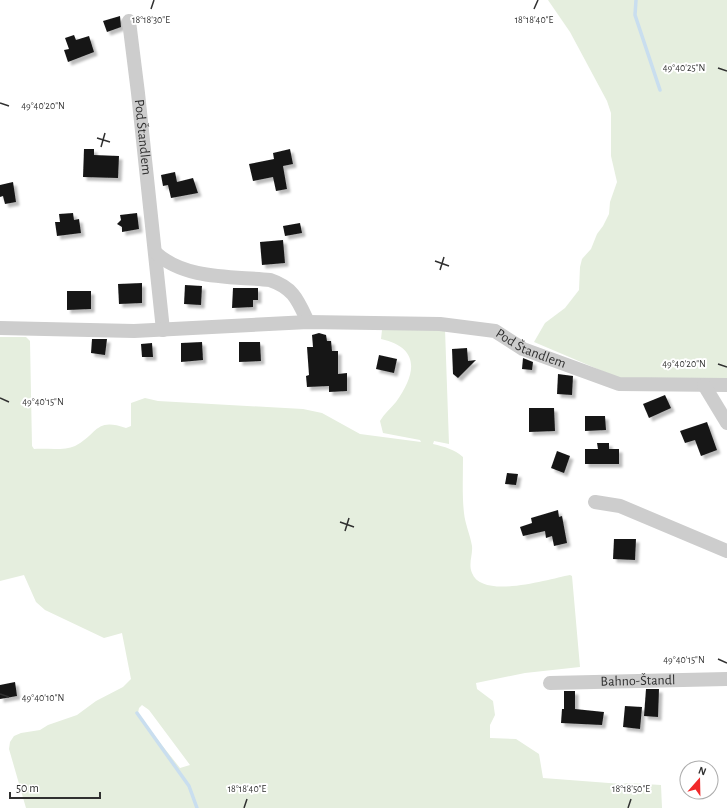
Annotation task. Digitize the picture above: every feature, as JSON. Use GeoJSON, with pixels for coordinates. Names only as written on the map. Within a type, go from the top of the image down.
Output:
{"type":"FeatureCollection","features":[{"type":"Feature","properties":{"kind":"street","name":"Pod Štandlem"},"geometry":{"type":"LineString","coordinates":[[129,21],[156,253],[163,330]]}},
{"type":"Feature","properties":{"kind":"street"},"geometry":{"type":"LineString","coordinates":[[156,253],[166,262],[182,269],[270,280],[284,285],[295,295],[308,322]]}},
{"type":"Feature","properties":{"kind":"street","name":"Pod Štandlem"},"geometry":{"type":"LineString","coordinates":[[0,328],[134,331],[308,322],[440,324],[495,332],[523,349],[619,384],[727,385]]}},
{"type":"Feature","properties":{"kind":"street"},"geometry":{"type":"LineString","coordinates":[[704,385],[727,423]]}},
{"type":"Feature","properties":{"kind":"street"},"geometry":{"type":"LineString","coordinates":[[595,502],[620,506],[727,552]]}},
{"type":"Feature","properties":{"kind":"street","name":"Bahno-Štandl"},"geometry":{"type":"LineString","coordinates":[[550,683],[727,679]]}},
{"type":"Feature","properties":{"kind":"green space"},"geometry":{"type":"Polygon","coordinates":[[[548,0],[727,0],[727,380],[628,382],[534,342],[545,323],[565,308],[579,290],[580,267],[582,259],[591,249],[597,234],[609,214],[610,202],[617,182],[611,156],[611,113],[607,101],[570,32],[548,0]]]}},
{"type":"Feature","properties":{"kind":"green space"},"geometry":{"type":"Polygon","coordinates":[[[445,329],[449,444],[434,441],[433,444],[453,450],[463,457],[463,506],[465,521],[472,546],[470,566],[472,573],[478,581],[489,585],[502,587],[517,586],[570,575],[572,576],[580,667],[525,673],[476,683],[477,689],[493,701],[495,715],[490,725],[490,738],[516,739],[539,754],[543,778],[622,784],[661,785],[662,808],[26,808],[9,749],[10,742],[14,736],[21,733],[40,730],[48,725],[77,715],[96,701],[123,687],[131,679],[122,633],[104,638],[45,610],[36,602],[24,575],[0,581],[0,337],[26,337],[30,341],[32,446],[34,449],[71,448],[83,441],[102,426],[108,424],[126,428],[131,426],[131,403],[145,398],[158,401],[303,409],[322,413],[360,434],[421,442],[420,440],[383,433],[380,421],[403,392],[411,372],[411,363],[409,356],[403,349],[394,343],[381,339],[382,330],[445,329]],[[142,705],[139,708],[138,713],[142,720],[180,768],[190,765],[149,710],[142,705]]]}},
{"type":"Feature","properties":{"kind":"building"},"geometry":{"type":"Polygon","coordinates":[[[120,16],[121,27],[107,32],[103,21],[120,16]]]}},
{"type":"Feature","properties":{"kind":"building"},"geometry":{"type":"Polygon","coordinates":[[[74,35],[76,40],[89,36],[94,52],[68,62],[64,50],[69,49],[65,38],[74,35]]]}},
{"type":"Feature","properties":{"kind":"building"},"geometry":{"type":"Polygon","coordinates":[[[84,149],[94,149],[94,155],[119,156],[118,178],[83,177],[84,149]]]}},
{"type":"Feature","properties":{"kind":"building"},"geometry":{"type":"Polygon","coordinates":[[[290,149],[293,164],[283,166],[287,189],[276,191],[273,177],[253,181],[249,164],[274,159],[273,153],[290,149]]]}},
{"type":"Feature","properties":{"kind":"building"},"geometry":{"type":"Polygon","coordinates":[[[175,172],[177,182],[193,178],[198,193],[171,198],[168,185],[163,186],[161,175],[175,172]]]}},
{"type":"Feature","properties":{"kind":"building"},"geometry":{"type":"Polygon","coordinates":[[[13,182],[16,202],[5,204],[3,196],[0,197],[0,185],[13,182]]]}},
{"type":"Feature","properties":{"kind":"building"},"geometry":{"type":"Polygon","coordinates":[[[73,213],[74,220],[79,219],[81,233],[57,236],[55,222],[60,222],[59,214],[73,213]]]}},
{"type":"Feature","properties":{"kind":"building"},"geometry":{"type":"Polygon","coordinates":[[[137,213],[139,229],[122,232],[122,227],[117,224],[121,220],[120,215],[137,213]]]}},
{"type":"Feature","properties":{"kind":"building"},"geometry":{"type":"Polygon","coordinates":[[[300,223],[302,233],[285,236],[283,226],[300,223]]]}},
{"type":"Feature","properties":{"kind":"building"},"geometry":{"type":"Polygon","coordinates":[[[283,240],[285,263],[262,265],[260,242],[283,240]]]}},
{"type":"Feature","properties":{"kind":"building"},"geometry":{"type":"Polygon","coordinates":[[[142,283],[142,303],[119,304],[118,284],[142,283]]]}},
{"type":"Feature","properties":{"kind":"building"},"geometry":{"type":"Polygon","coordinates":[[[185,285],[202,286],[201,305],[184,304],[185,285]]]}},
{"type":"Feature","properties":{"kind":"building"},"geometry":{"type":"Polygon","coordinates":[[[233,288],[258,288],[258,300],[253,300],[253,307],[232,308],[233,288]]]}},
{"type":"Feature","properties":{"kind":"building"},"geometry":{"type":"Polygon","coordinates":[[[67,291],[91,291],[91,309],[67,310],[67,291]]]}},
{"type":"Feature","properties":{"kind":"building"},"geometry":{"type":"Polygon","coordinates":[[[319,333],[326,335],[327,341],[331,341],[332,351],[338,351],[338,374],[347,373],[347,391],[329,392],[329,386],[307,387],[306,376],[309,375],[307,347],[313,347],[312,335],[319,333]]]}},
{"type":"Feature","properties":{"kind":"building"},"geometry":{"type":"Polygon","coordinates":[[[92,339],[107,339],[105,355],[91,353],[92,339]]]}},
{"type":"Feature","properties":{"kind":"building"},"geometry":{"type":"Polygon","coordinates":[[[202,342],[203,360],[181,362],[181,343],[202,342]]]}},
{"type":"Feature","properties":{"kind":"building"},"geometry":{"type":"Polygon","coordinates":[[[239,342],[260,342],[261,361],[239,362],[239,342]]]}},
{"type":"Feature","properties":{"kind":"building"},"geometry":{"type":"Polygon","coordinates":[[[152,343],[153,357],[142,357],[141,344],[152,343]]]}},
{"type":"Feature","properties":{"kind":"building"},"geometry":{"type":"Polygon","coordinates":[[[467,348],[468,361],[476,360],[458,378],[453,374],[452,349],[467,348]]]}},
{"type":"Feature","properties":{"kind":"building"},"geometry":{"type":"Polygon","coordinates":[[[379,355],[397,359],[394,373],[376,369],[379,355]]]}},
{"type":"Feature","properties":{"kind":"building"},"geometry":{"type":"Polygon","coordinates":[[[523,358],[533,362],[532,370],[522,369],[523,358]]]}},
{"type":"Feature","properties":{"kind":"building"},"geometry":{"type":"Polygon","coordinates":[[[558,374],[573,376],[572,395],[557,394],[558,374]]]}},
{"type":"Feature","properties":{"kind":"building"},"geometry":{"type":"Polygon","coordinates":[[[665,395],[671,408],[649,418],[643,404],[665,395]]]}},
{"type":"Feature","properties":{"kind":"building"},"geometry":{"type":"Polygon","coordinates":[[[529,408],[554,408],[555,431],[529,432],[529,408]]]}},
{"type":"Feature","properties":{"kind":"building"},"geometry":{"type":"Polygon","coordinates":[[[585,416],[605,416],[606,430],[585,431],[585,416]]]}},
{"type":"Feature","properties":{"kind":"building"},"geometry":{"type":"Polygon","coordinates":[[[707,422],[717,450],[701,456],[695,440],[685,443],[680,431],[707,422]]]}},
{"type":"Feature","properties":{"kind":"building"},"geometry":{"type":"Polygon","coordinates":[[[597,443],[609,443],[609,449],[619,449],[619,464],[585,464],[585,449],[598,449],[597,443]]]}},
{"type":"Feature","properties":{"kind":"building"},"geometry":{"type":"Polygon","coordinates":[[[557,451],[570,456],[564,473],[551,468],[557,451]]]}},
{"type":"Feature","properties":{"kind":"building"},"geometry":{"type":"Polygon","coordinates":[[[507,473],[518,474],[516,485],[505,484],[507,473]]]}},
{"type":"Feature","properties":{"kind":"building"},"geometry":{"type":"Polygon","coordinates":[[[558,510],[559,517],[562,516],[567,543],[554,546],[552,536],[546,538],[545,531],[523,536],[520,527],[532,523],[531,518],[558,510]]]}},
{"type":"Feature","properties":{"kind":"building"},"geometry":{"type":"Polygon","coordinates":[[[614,539],[636,539],[635,560],[613,559],[614,539]]]}},
{"type":"Feature","properties":{"kind":"building"},"geometry":{"type":"Polygon","coordinates":[[[15,682],[17,696],[0,699],[0,685],[15,682]]]}},
{"type":"Feature","properties":{"kind":"building"},"geometry":{"type":"Polygon","coordinates":[[[646,689],[659,689],[658,717],[644,716],[646,689]]]}},
{"type":"Feature","properties":{"kind":"building"},"geometry":{"type":"Polygon","coordinates":[[[564,691],[575,691],[575,709],[604,712],[602,725],[561,723],[562,709],[564,709],[564,691]]]}},
{"type":"Feature","properties":{"kind":"building"},"geometry":{"type":"Polygon","coordinates":[[[625,706],[642,707],[640,729],[623,727],[625,706]]]}},
{"type":"Feature","properties":{"kind":"waterway"},"geometry":{"type":"LineString","coordinates":[[636,0],[635,15],[660,90]]}},
{"type":"Feature","properties":{"kind":"waterway"},"geometry":{"type":"LineString","coordinates":[[137,713],[189,786],[197,808]]}}]}
